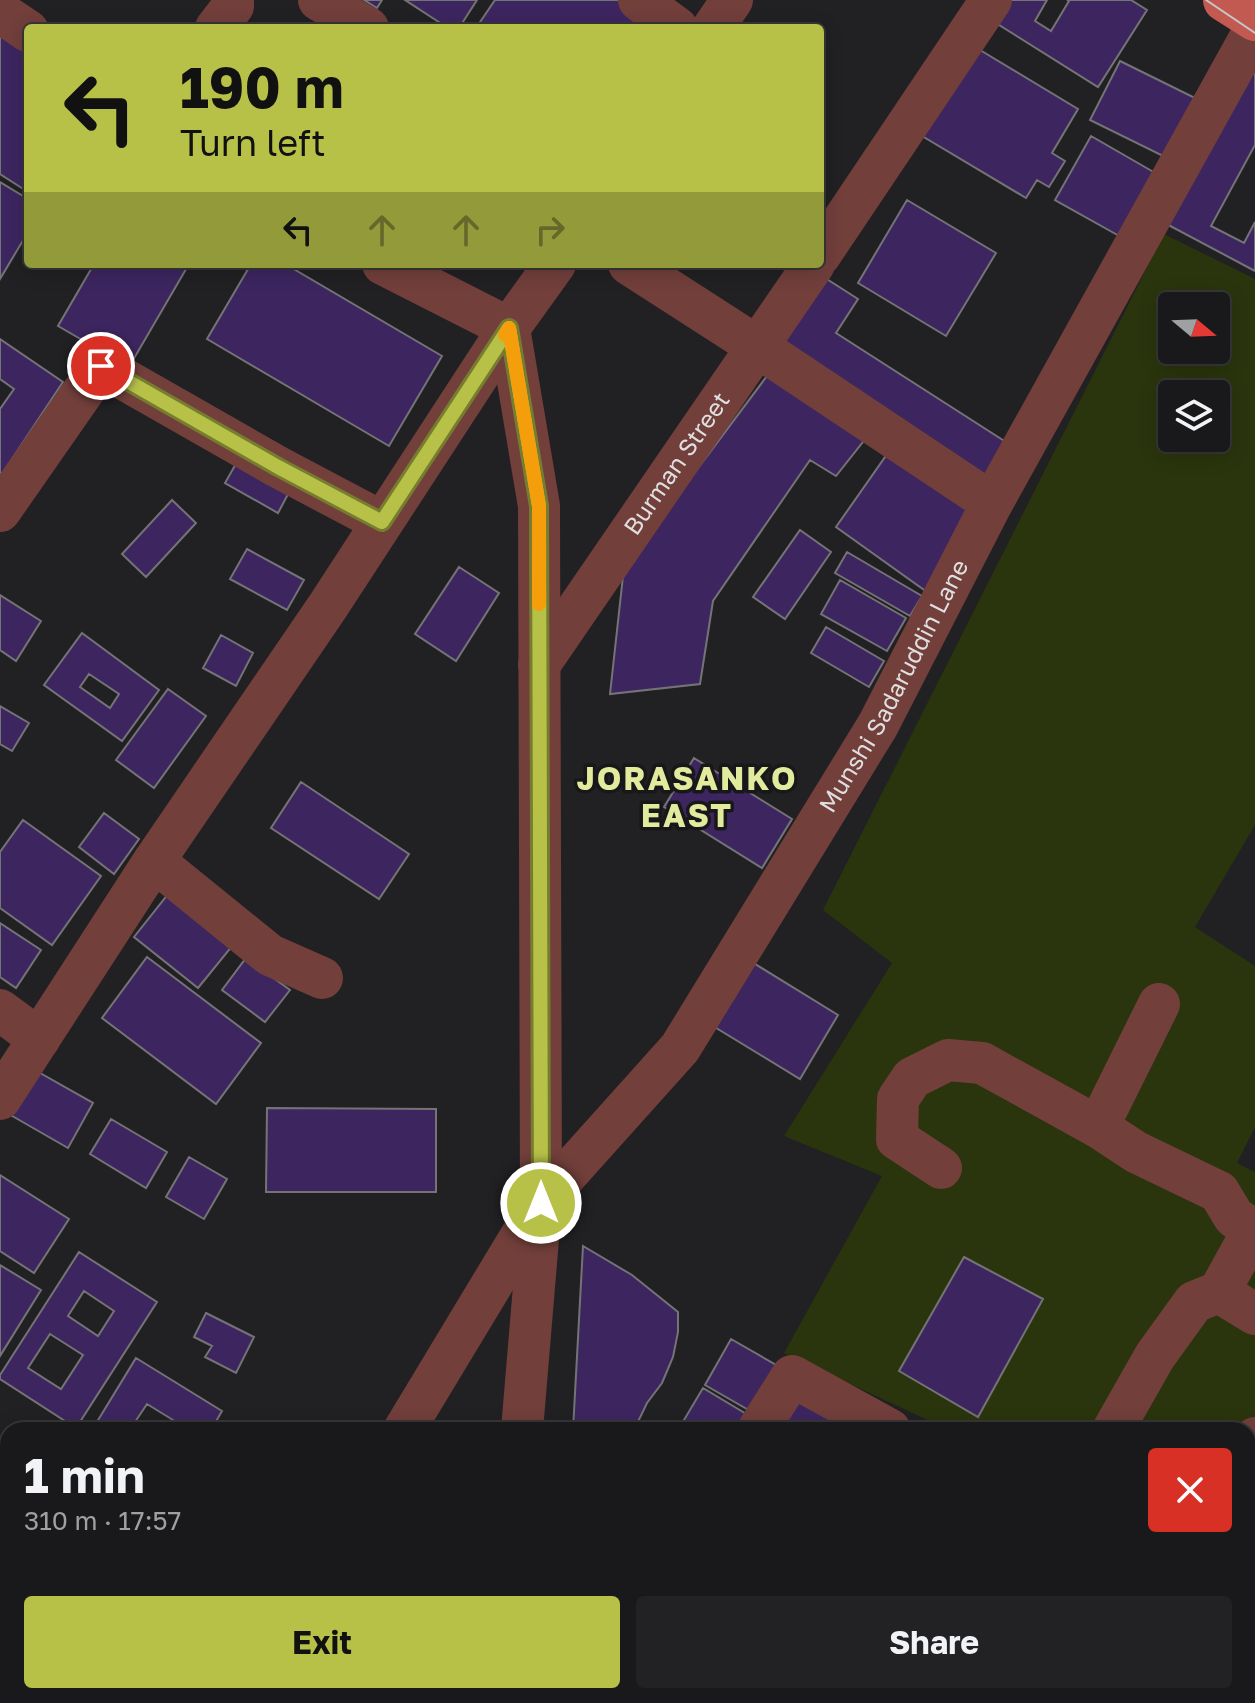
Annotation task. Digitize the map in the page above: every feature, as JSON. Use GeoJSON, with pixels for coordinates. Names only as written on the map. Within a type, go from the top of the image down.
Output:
{"type":"FeatureCollection","features":[{"type":"Feature","properties":{"kind":"main road"},"geometry":{"type":"LineString","coordinates":[[1225,0],[1255,19]]}},
{"type":"Feature","properties":{"kind":"street"},"geometry":{"type":"LineString","coordinates":[[219,24],[233,6],[233,0]]}},
{"type":"Feature","properties":{"kind":"street"},"geometry":{"type":"LineString","coordinates":[[319,0],[361,24]]}},
{"type":"Feature","properties":{"kind":"street"},"geometry":{"type":"LineString","coordinates":[[639,0],[672,24]]}},
{"type":"Feature","properties":{"kind":"street"},"geometry":{"type":"LineString","coordinates":[[716,24],[732,0]]}},
{"type":"Feature","properties":{"kind":"street"},"geometry":{"type":"LineString","coordinates":[[824,249],[991,0]]}},
{"type":"Feature","properties":{"kind":"street"},"geometry":{"type":"LineString","coordinates":[[0,12],[24,28]]}},
{"type":"Feature","properties":{"kind":"street","name":"Munshi Sadaruddin Lane"},"geometry":{"type":"LineString","coordinates":[[409,1422],[541,1203],[680,1048],[878,725],[992,503],[1255,29]]}},
{"type":"Feature","properties":{"kind":"street"},"geometry":{"type":"LineString","coordinates":[[391,268],[509,328]]}},
{"type":"Feature","properties":{"kind":"street"},"geometry":{"type":"LineString","coordinates":[[0,1099],[154,861],[552,268]]}},
{"type":"Feature","properties":{"kind":"street"},"geometry":{"type":"LineString","coordinates":[[635,268],[992,503]]}},
{"type":"Feature","properties":{"kind":"street","name":"Burman Street"},"geometry":{"type":"LineString","coordinates":[[539,665],[811,268]]}},
{"type":"Feature","properties":{"kind":"street"},"geometry":{"type":"LineString","coordinates":[[509,328],[539,506],[541,1203],[523,1422]]}},
{"type":"Feature","properties":{"kind":"street"},"geometry":{"type":"LineString","coordinates":[[0,511],[101,366],[382,522]]}},
{"type":"Feature","properties":{"kind":"street"},"geometry":{"type":"LineString","coordinates":[[154,861],[270,955],[322,978]]}},
{"type":"Feature","properties":{"kind":"street"},"geometry":{"type":"LineString","coordinates":[[1098,1127],[1159,1004]]}},
{"type":"Feature","properties":{"kind":"street"},"geometry":{"type":"LineString","coordinates":[[0,1010],[39,1039]]}},
{"type":"Feature","properties":{"kind":"street"},"geometry":{"type":"LineString","coordinates":[[941,1168],[897,1139],[898,1099],[912,1078],[948,1060],[982,1063],[1098,1127],[1136,1152],[1219,1192],[1234,1217],[1254,1230],[1219,1292],[1194,1302],[1155,1356],[1118,1422]]}},
{"type":"Feature","properties":{"kind":"street"},"geometry":{"type":"LineString","coordinates":[[1219,1292],[1255,1314]]}},
{"type":"Feature","properties":{"kind":"street"},"geometry":{"type":"LineString","coordinates":[[763,1422],[792,1376],[875,1422]]}},
{"type":"Feature","properties":{"kind":"green space"},"geometry":{"type":"Polygon","coordinates":[[[1164,234],[1255,279],[1255,825],[1195,927],[1255,966],[1255,1127],[1237,1163],[1255,1172],[1255,1422],[932,1422],[784,1353],[882,1176],[784,1136],[892,963],[823,910],[1164,234]]]}},
{"type":"Feature","properties":{"kind":"building"},"geometry":{"type":"Polygon","coordinates":[[[364,0],[382,0],[377,8],[364,0]]]}},
{"type":"Feature","properties":{"kind":"building"},"geometry":{"type":"Polygon","coordinates":[[[405,0],[477,0],[462,24],[442,24],[405,0]]]}},
{"type":"Feature","properties":{"kind":"building"},"geometry":{"type":"Polygon","coordinates":[[[495,0],[622,0],[655,24],[544,24],[479,24],[495,0]]]}},
{"type":"Feature","properties":{"kind":"building"},"geometry":{"type":"Polygon","coordinates":[[[999,0],[1047,0],[1035,21],[1051,31],[1067,0],[1131,0],[1147,10],[1098,87],[988,18],[999,0]]]}},
{"type":"Feature","properties":{"kind":"building"},"geometry":{"type":"Polygon","coordinates":[[[0,22],[24,39],[24,189],[0,174],[0,22]]]}},
{"type":"Feature","properties":{"kind":"building"},"geometry":{"type":"Polygon","coordinates":[[[975,47],[1078,109],[1052,153],[1065,161],[1049,187],[1037,180],[1026,198],[922,136],[975,47]]]}},
{"type":"Feature","properties":{"kind":"building"},"geometry":{"type":"Polygon","coordinates":[[[1120,61],[1195,98],[1165,157],[1090,120],[1120,61]]]}},
{"type":"Feature","properties":{"kind":"building"},"geometry":{"type":"Polygon","coordinates":[[[1255,66],[1255,145],[1211,226],[1244,243],[1255,222],[1255,271],[1159,220],[1255,66]]]}},
{"type":"Feature","properties":{"kind":"building"},"geometry":{"type":"Polygon","coordinates":[[[1091,136],[1157,174],[1121,237],[1055,200],[1091,136]]]}},
{"type":"Feature","properties":{"kind":"building"},"geometry":{"type":"Polygon","coordinates":[[[0,182],[24,197],[24,239],[0,279],[0,182]]]}},
{"type":"Feature","properties":{"kind":"building"},"geometry":{"type":"Polygon","coordinates":[[[907,200],[996,253],[946,336],[858,283],[907,200]]]}},
{"type":"Feature","properties":{"kind":"building"},"geometry":{"type":"Polygon","coordinates":[[[92,268],[187,268],[129,367],[58,326],[92,268]]]}},
{"type":"Feature","properties":{"kind":"building"},"geometry":{"type":"Polygon","coordinates":[[[249,268],[292,268],[442,356],[389,446],[207,339],[249,268]]]}},
{"type":"Feature","properties":{"kind":"building"},"geometry":{"type":"Polygon","coordinates":[[[822,276],[858,299],[836,333],[1009,444],[986,480],[777,346],[822,276]]]}},
{"type":"Feature","properties":{"kind":"building"},"geometry":{"type":"Polygon","coordinates":[[[0,339],[63,382],[2,474],[0,409],[14,389],[0,379],[0,339]]]}},
{"type":"Feature","properties":{"kind":"building"},"geometry":{"type":"Polygon","coordinates":[[[773,368],[870,433],[836,476],[810,460],[713,601],[700,684],[610,694],[624,567],[773,368]]]}},
{"type":"Feature","properties":{"kind":"building"},"geometry":{"type":"Polygon","coordinates":[[[890,450],[975,512],[927,592],[836,527],[890,450]]]}},
{"type":"Feature","properties":{"kind":"building"},"geometry":{"type":"Polygon","coordinates":[[[242,453],[294,483],[278,513],[225,483],[242,453]]]}},
{"type":"Feature","properties":{"kind":"building"},"geometry":{"type":"Polygon","coordinates":[[[172,500],[196,523],[146,577],[122,554],[172,500]]]}},
{"type":"Feature","properties":{"kind":"building"},"geometry":{"type":"Polygon","coordinates":[[[800,530],[831,552],[785,619],[753,597],[800,530]]]}},
{"type":"Feature","properties":{"kind":"building"},"geometry":{"type":"Polygon","coordinates":[[[247,549],[304,580],[287,610],[230,579],[247,549]]]}},
{"type":"Feature","properties":{"kind":"building"},"geometry":{"type":"Polygon","coordinates":[[[847,552],[922,596],[910,616],[835,573],[847,552]]]}},
{"type":"Feature","properties":{"kind":"building"},"geometry":{"type":"Polygon","coordinates":[[[459,567],[499,593],[456,661],[415,634],[459,567]]]}},
{"type":"Feature","properties":{"kind":"building"},"geometry":{"type":"Polygon","coordinates":[[[840,580],[906,618],[887,651],[821,614],[840,580]]]}},
{"type":"Feature","properties":{"kind":"building"},"geometry":{"type":"Polygon","coordinates":[[[0,595],[41,621],[16,661],[0,650],[0,595]]]}},
{"type":"Feature","properties":{"kind":"building"},"geometry":{"type":"Polygon","coordinates":[[[826,627],[884,661],[869,687],[811,653],[826,627]]]}},
{"type":"Feature","properties":{"kind":"building"},"geometry":{"type":"Polygon","coordinates":[[[82,633],[159,690],[122,741],[44,685],[82,633]]]}},
{"type":"Feature","properties":{"kind":"building"},"geometry":{"type":"Polygon","coordinates":[[[221,635],[253,653],[236,686],[203,668],[221,635]]]}},
{"type":"Feature","properties":{"kind":"building"},"geometry":{"type":"Polygon","coordinates":[[[89,674],[119,694],[110,708],[80,687],[89,674]]]}},
{"type":"Feature","properties":{"kind":"building"},"geometry":{"type":"Polygon","coordinates":[[[168,689],[206,716],[154,788],[116,760],[168,689]]]}},
{"type":"Feature","properties":{"kind":"building"},"geometry":{"type":"Polygon","coordinates":[[[0,706],[29,723],[12,751],[0,744],[0,706]]]}},
{"type":"Feature","properties":{"kind":"building"},"geometry":{"type":"Polygon","coordinates":[[[694,758],[792,819],[762,868],[664,807],[694,758]]]}},
{"type":"Feature","properties":{"kind":"building"},"geometry":{"type":"Polygon","coordinates":[[[301,782],[409,854],[379,899],[271,828],[301,782]]]}},
{"type":"Feature","properties":{"kind":"building"},"geometry":{"type":"Polygon","coordinates":[[[104,813],[139,839],[114,874],[79,847],[104,813]]]}},
{"type":"Feature","properties":{"kind":"building"},"geometry":{"type":"Polygon","coordinates":[[[23,820],[101,876],[52,945],[0,908],[0,852],[23,820]]]}},
{"type":"Feature","properties":{"kind":"building"},"geometry":{"type":"Polygon","coordinates":[[[169,893],[233,945],[198,988],[134,937],[169,893]]]}},
{"type":"Feature","properties":{"kind":"building"},"geometry":{"type":"Polygon","coordinates":[[[0,923],[41,950],[16,988],[0,977],[0,923]]]}},
{"type":"Feature","properties":{"kind":"building"},"geometry":{"type":"Polygon","coordinates":[[[147,957],[261,1043],[216,1104],[102,1018],[147,957]]]}},
{"type":"Feature","properties":{"kind":"building"},"geometry":{"type":"Polygon","coordinates":[[[246,958],[290,990],[265,1022],[222,990],[246,958]]]}},
{"type":"Feature","properties":{"kind":"building"},"geometry":{"type":"Polygon","coordinates":[[[747,959],[838,1015],[800,1079],[708,1023],[747,959]]]}},
{"type":"Feature","properties":{"kind":"building"},"geometry":{"type":"Polygon","coordinates":[[[33,1069],[93,1103],[68,1148],[7,1113],[33,1069]]]}},
{"type":"Feature","properties":{"kind":"building"},"geometry":{"type":"Polygon","coordinates":[[[267,1108],[436,1109],[436,1192],[266,1192],[267,1108]]]}},
{"type":"Feature","properties":{"kind":"building"},"geometry":{"type":"Polygon","coordinates":[[[111,1119],[167,1152],[146,1188],[90,1154],[111,1119]]]}},
{"type":"Feature","properties":{"kind":"building"},"geometry":{"type":"Polygon","coordinates":[[[189,1157],[227,1179],[204,1219],[166,1197],[189,1157]]]}},
{"type":"Feature","properties":{"kind":"building"},"geometry":{"type":"Polygon","coordinates":[[[0,1175],[69,1219],[34,1273],[0,1251],[0,1175]]]}},
{"type":"Feature","properties":{"kind":"building"},"geometry":{"type":"Polygon","coordinates":[[[583,1246],[632,1275],[678,1312],[678,1332],[673,1357],[662,1383],[638,1422],[573,1422],[583,1246]]]}},
{"type":"Feature","properties":{"kind":"building"},"geometry":{"type":"Polygon","coordinates":[[[79,1252],[157,1302],[80,1422],[67,1422],[0,1379],[79,1252]],[[84,1291],[68,1316],[98,1336],[114,1311],[84,1291]],[[50,1334],[28,1368],[61,1389],[83,1355],[50,1334]]]}},
{"type":"Feature","properties":{"kind":"building"},"geometry":{"type":"Polygon","coordinates":[[[964,1257],[1043,1299],[978,1417],[899,1371],[964,1257]]]}},
{"type":"Feature","properties":{"kind":"building"},"geometry":{"type":"Polygon","coordinates":[[[0,1265],[41,1290],[0,1356],[0,1265]]]}},
{"type":"Feature","properties":{"kind":"building"},"geometry":{"type":"Polygon","coordinates":[[[206,1313],[254,1337],[236,1373],[205,1357],[212,1346],[194,1337],[206,1313]]]}},
{"type":"Feature","properties":{"kind":"building"},"geometry":{"type":"Polygon","coordinates":[[[731,1339],[785,1370],[759,1416],[705,1385],[731,1339]]]}},
{"type":"Feature","properties":{"kind":"building"},"geometry":{"type":"Polygon","coordinates":[[[136,1358],[222,1411],[216,1422],[172,1422],[147,1404],[135,1422],[97,1422],[136,1358]]]}},
{"type":"Feature","properties":{"kind":"building"},"geometry":{"type":"Polygon","coordinates":[[[797,1386],[856,1422],[781,1422],[776,1419],[797,1386]]]}},
{"type":"Feature","properties":{"kind":"building"},"geometry":{"type":"Polygon","coordinates":[[[703,1388],[748,1415],[744,1422],[683,1422],[703,1388]]]}},
{"type":"Feature","properties":{"kind":"tram line"},"geometry":{"type":"LineString","coordinates":[[1206,0],[1255,33]]}},
{"type":"Feature","properties":{"kind":"slow traffic"},"geometry":{"type":"LineString","coordinates":[[505,335],[509,328],[539,506],[539,604]]}},
{"type":"Feature","properties":{"kind":"district","name":"JORASANKO EAST"},"geometry":{"type":"Point","coordinates":[687,798]}},
{"type":"Feature","properties":{"kind":"route"},"geometry":{"type":"LineString","coordinates":[[101,366],[382,522],[509,328],[539,506],[541,1203]]}}]}
